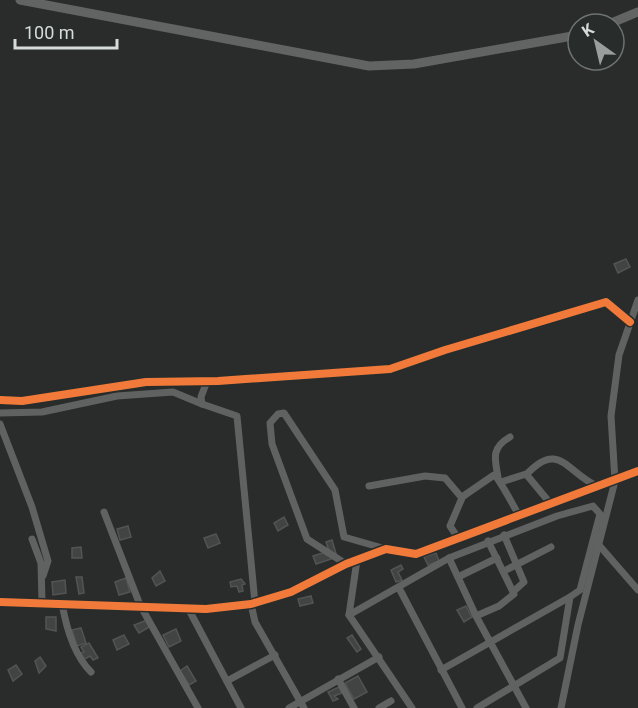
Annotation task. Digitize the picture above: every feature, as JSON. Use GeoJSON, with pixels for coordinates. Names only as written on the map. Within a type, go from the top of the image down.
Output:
{"type":"FeatureCollection","features":[{"type":"Feature","properties":{"kind":"street"},"geometry":{"type":"LineString","coordinates":[[20,0],[369,66],[414,64],[566,37]]}},
{"type":"Feature","properties":{"kind":"street"},"geometry":{"type":"LineString","coordinates":[[561,708],[598,544],[615,481],[611,416],[619,355],[638,300]]}},
{"type":"Feature","properties":{"kind":"street"},"geometry":{"type":"LineString","coordinates":[[0,400],[22,401],[146,382],[207,381],[390,369],[445,350],[606,302],[630,322]]}},
{"type":"Feature","properties":{"kind":"street"},"geometry":{"type":"LineString","coordinates":[[202,404],[201,397],[207,381]]}},
{"type":"Feature","properties":{"kind":"street"},"geometry":{"type":"LineString","coordinates":[[0,413],[42,412],[117,396],[173,392],[237,416],[255,622],[302,705]]}},
{"type":"Feature","properties":{"kind":"street"},"geometry":{"type":"LineString","coordinates":[[345,564],[307,539],[272,444],[270,423],[278,414],[284,413],[289,418],[308,452],[329,478],[337,498],[344,537],[386,549],[416,554],[638,471]]}},
{"type":"Feature","properties":{"kind":"street"},"geometry":{"type":"LineString","coordinates":[[0,424],[32,507],[48,561],[42,576]]}},
{"type":"Feature","properties":{"kind":"street"},"geometry":{"type":"LineString","coordinates":[[510,437],[498,444],[495,450],[499,479],[504,492],[519,515]]}},
{"type":"Feature","properties":{"kind":"street"},"geometry":{"type":"LineString","coordinates":[[462,497],[490,476],[499,479],[526,475],[539,462],[555,459],[567,463],[582,479],[597,486]]}},
{"type":"Feature","properties":{"kind":"street"},"geometry":{"type":"LineString","coordinates":[[526,475],[550,503]]}},
{"type":"Feature","properties":{"kind":"street"},"geometry":{"type":"LineString","coordinates":[[369,486],[425,476],[440,476],[455,487],[462,497],[462,503],[450,526],[458,538]]}},
{"type":"Feature","properties":{"kind":"street"},"geometry":{"type":"LineString","coordinates":[[350,615],[449,558],[504,535],[577,509],[593,506],[600,514],[580,590],[441,670]]}},
{"type":"Feature","properties":{"kind":"street"},"geometry":{"type":"LineString","coordinates":[[104,512],[140,605],[198,708]]}},
{"type":"Feature","properties":{"kind":"street"},"geometry":{"type":"LineString","coordinates":[[476,616],[499,606],[524,582],[504,535]]}},
{"type":"Feature","properties":{"kind":"street"},"geometry":{"type":"LineString","coordinates":[[32,539],[41,563],[42,602]]}},
{"type":"Feature","properties":{"kind":"street"},"geometry":{"type":"LineString","coordinates":[[488,541],[514,591]]}},
{"type":"Feature","properties":{"kind":"street"},"geometry":{"type":"LineString","coordinates":[[598,544],[638,590]]}},
{"type":"Feature","properties":{"kind":"street"},"geometry":{"type":"LineString","coordinates":[[504,572],[551,547]]}},
{"type":"Feature","properties":{"kind":"street"},"geometry":{"type":"LineString","coordinates":[[0,602],[188,608],[253,603],[291,592],[345,564],[386,549]]}},
{"type":"Feature","properties":{"kind":"street"},"geometry":{"type":"LineString","coordinates":[[449,558],[476,616],[526,708]]}},
{"type":"Feature","properties":{"kind":"street"},"geometry":{"type":"LineString","coordinates":[[458,577],[497,558]]}},
{"type":"Feature","properties":{"kind":"street"},"geometry":{"type":"LineString","coordinates":[[357,560],[350,615],[412,708]]}},
{"type":"Feature","properties":{"kind":"street"},"geometry":{"type":"LineString","coordinates":[[399,588],[462,708]]}},
{"type":"Feature","properties":{"kind":"street"},"geometry":{"type":"LineString","coordinates":[[477,708],[560,658],[570,597]]}},
{"type":"Feature","properties":{"kind":"street"},"geometry":{"type":"LineString","coordinates":[[62,603],[78,656],[91,672]]}},
{"type":"Feature","properties":{"kind":"street"},"geometry":{"type":"LineString","coordinates":[[188,608],[241,708]]}},
{"type":"Feature","properties":{"kind":"street"},"geometry":{"type":"LineString","coordinates":[[227,681],[274,655]]}},
{"type":"Feature","properties":{"kind":"street"},"geometry":{"type":"LineString","coordinates":[[289,708],[302,705],[338,680],[379,657]]}},
{"type":"Feature","properties":{"kind":"street"},"geometry":{"type":"LineString","coordinates":[[338,680],[354,708]]}},
{"type":"Feature","properties":{"kind":"street"},"geometry":{"type":"LineString","coordinates":[[380,708],[392,701]]}},
{"type":"Feature","properties":{"kind":"building"},"geometry":{"type":"Polygon","coordinates":[[[626,259],[630,267],[618,273],[614,264],[626,259]]]}},
{"type":"Feature","properties":{"kind":"building"},"geometry":{"type":"Polygon","coordinates":[[[284,517],[288,525],[278,531],[274,523],[284,517]]]}},
{"type":"Feature","properties":{"kind":"building"},"geometry":{"type":"Polygon","coordinates":[[[128,526],[131,537],[120,540],[117,529],[128,526]]]}},
{"type":"Feature","properties":{"kind":"building"},"geometry":{"type":"Polygon","coordinates":[[[216,534],[220,543],[208,548],[204,538],[216,534]]]}},
{"type":"Feature","properties":{"kind":"building"},"geometry":{"type":"Polygon","coordinates":[[[332,540],[337,557],[316,564],[313,556],[329,551],[326,542],[332,540]]]}},
{"type":"Feature","properties":{"kind":"building"},"geometry":{"type":"Polygon","coordinates":[[[81,547],[82,558],[72,558],[72,548],[81,547]]]}},
{"type":"Feature","properties":{"kind":"building"},"geometry":{"type":"Polygon","coordinates":[[[436,553],[439,561],[428,565],[424,557],[436,553]]]}},
{"type":"Feature","properties":{"kind":"building"},"geometry":{"type":"Polygon","coordinates":[[[401,565],[403,569],[398,572],[402,580],[396,582],[391,570],[401,565]]]}},
{"type":"Feature","properties":{"kind":"building"},"geometry":{"type":"Polygon","coordinates":[[[160,571],[165,581],[156,586],[152,578],[160,571]]]}},
{"type":"Feature","properties":{"kind":"building"},"geometry":{"type":"Polygon","coordinates":[[[76,577],[82,577],[84,593],[79,594],[76,577]]]}},
{"type":"Feature","properties":{"kind":"building"},"geometry":{"type":"Polygon","coordinates":[[[126,578],[130,592],[119,595],[115,582],[126,578]]]}},
{"type":"Feature","properties":{"kind":"building"},"geometry":{"type":"Polygon","coordinates":[[[241,579],[245,584],[242,585],[243,591],[239,592],[237,586],[231,587],[230,582],[241,579]]]}},
{"type":"Feature","properties":{"kind":"building"},"geometry":{"type":"Polygon","coordinates":[[[65,580],[66,593],[53,595],[52,582],[65,580]]]}},
{"type":"Feature","properties":{"kind":"building"},"geometry":{"type":"Polygon","coordinates":[[[311,596],[313,603],[300,606],[298,599],[311,596]]]}},
{"type":"Feature","properties":{"kind":"building"},"geometry":{"type":"Polygon","coordinates":[[[466,606],[472,617],[464,622],[457,610],[466,606]]]}},
{"type":"Feature","properties":{"kind":"building"},"geometry":{"type":"Polygon","coordinates":[[[46,617],[56,617],[56,631],[46,629],[46,617]]]}},
{"type":"Feature","properties":{"kind":"building"},"geometry":{"type":"Polygon","coordinates":[[[147,620],[151,626],[139,633],[134,625],[147,620]]]}},
{"type":"Feature","properties":{"kind":"building"},"geometry":{"type":"Polygon","coordinates":[[[81,628],[86,643],[77,646],[72,630],[81,628]]]}},
{"type":"Feature","properties":{"kind":"building"},"geometry":{"type":"Polygon","coordinates":[[[176,629],[181,641],[169,647],[163,635],[176,629]]]}},
{"type":"Feature","properties":{"kind":"building"},"geometry":{"type":"Polygon","coordinates":[[[124,635],[129,644],[117,650],[113,640],[124,635]]]}},
{"type":"Feature","properties":{"kind":"building"},"geometry":{"type":"Polygon","coordinates":[[[352,635],[361,649],[357,652],[347,638],[352,635]]]}},
{"type":"Feature","properties":{"kind":"building"},"geometry":{"type":"Polygon","coordinates":[[[89,643],[98,658],[93,660],[90,656],[83,660],[79,654],[84,652],[81,647],[89,643]]]}},
{"type":"Feature","properties":{"kind":"building"},"geometry":{"type":"Polygon","coordinates":[[[40,657],[46,666],[39,673],[35,661],[40,657]]]}},
{"type":"Feature","properties":{"kind":"building"},"geometry":{"type":"Polygon","coordinates":[[[16,665],[22,674],[13,681],[8,670],[16,665]]]}},
{"type":"Feature","properties":{"kind":"building"},"geometry":{"type":"Polygon","coordinates":[[[187,666],[196,681],[189,685],[180,671],[187,666]]]}},
{"type":"Feature","properties":{"kind":"building"},"geometry":{"type":"Polygon","coordinates":[[[358,676],[367,692],[354,699],[345,683],[358,676]]]}},
{"type":"Feature","properties":{"kind":"building"},"geometry":{"type":"Polygon","coordinates":[[[339,687],[342,693],[334,696],[338,699],[333,701],[328,692],[339,687]]]}},
{"type":"Feature","properties":{"kind":"cycle path"},"geometry":{"type":"LineString","coordinates":[[0,400],[22,401],[146,382],[218,381],[390,369],[445,350],[606,302],[630,322]]}},
{"type":"Feature","properties":{"kind":"cycle path"},"geometry":{"type":"LineString","coordinates":[[0,602],[206,609],[251,604],[291,592],[346,564],[386,549],[416,554],[638,471]]}}]}
